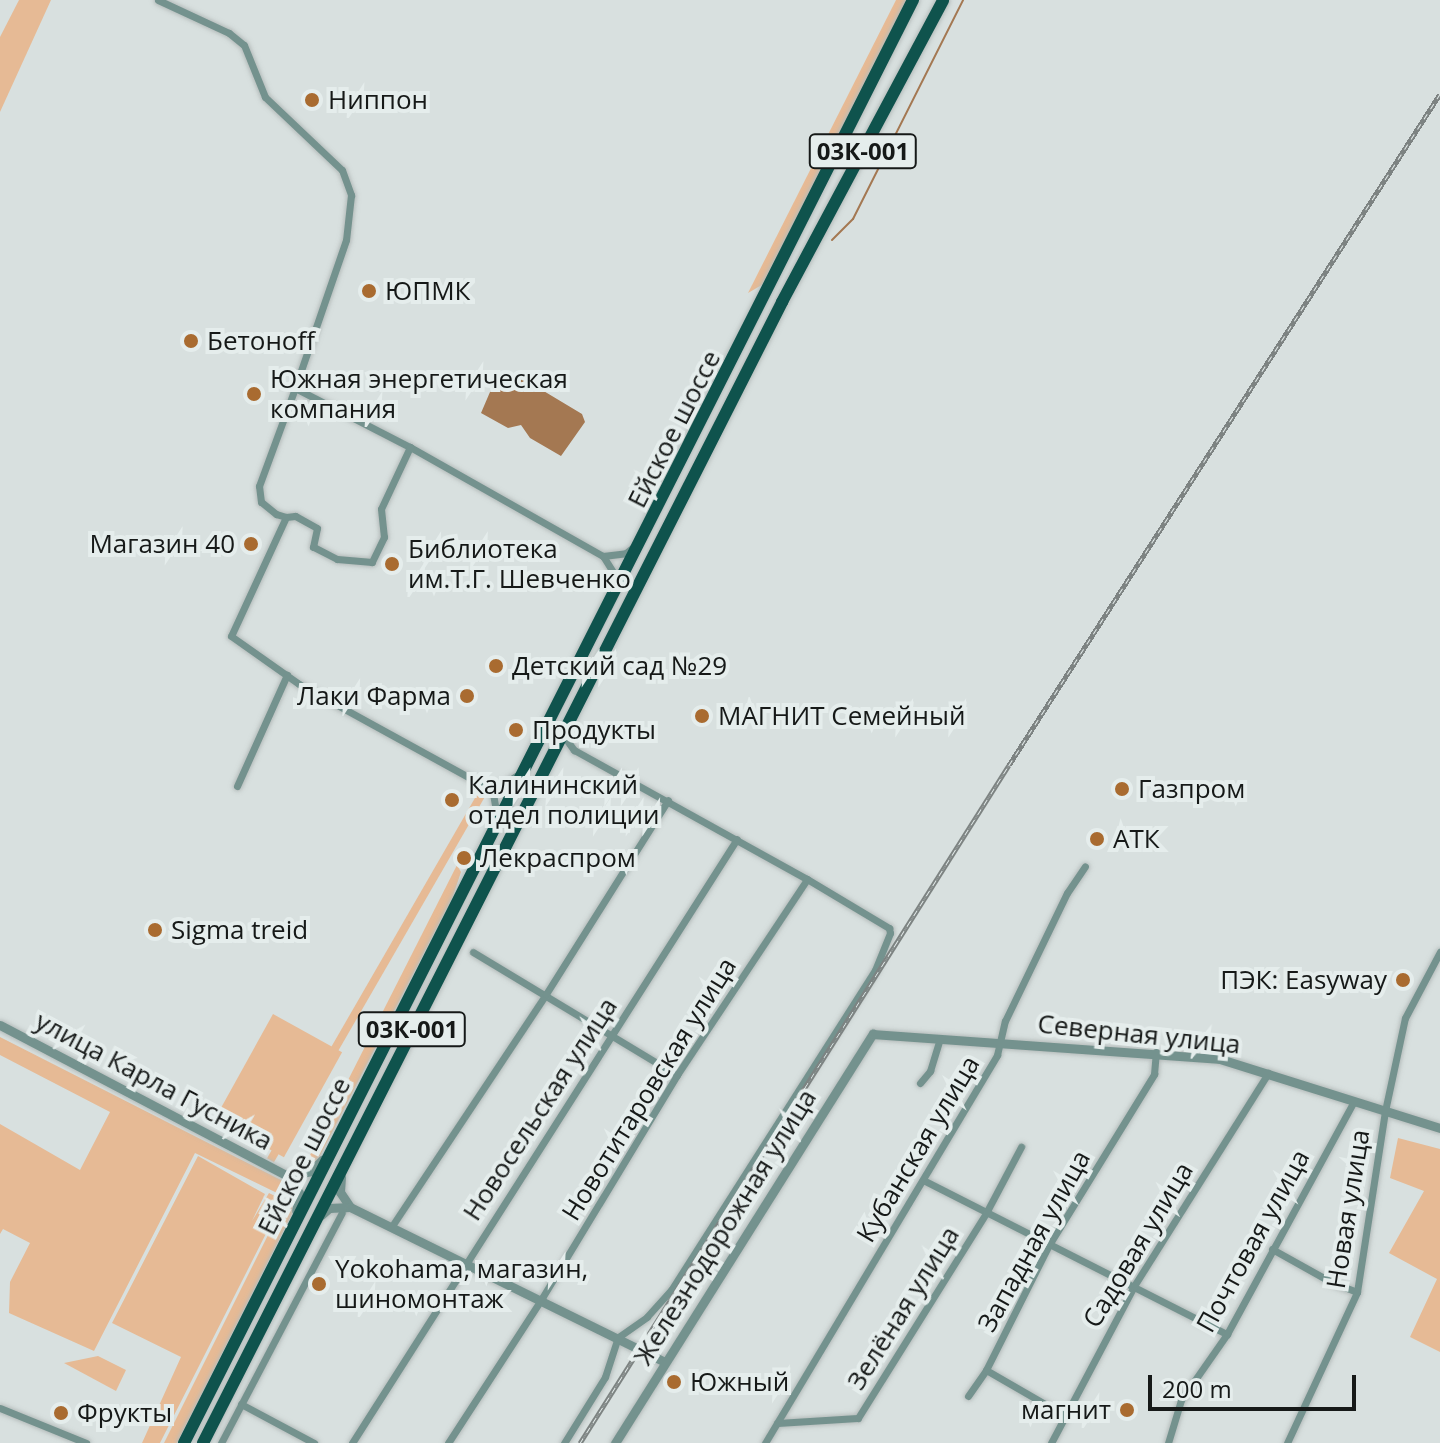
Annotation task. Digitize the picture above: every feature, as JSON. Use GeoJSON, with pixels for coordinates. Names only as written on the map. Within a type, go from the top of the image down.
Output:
{"type":"FeatureCollection","features":[{"type":"Feature","properties":{"kind":"main road","name":"Ейское шоссе"},"geometry":{"type":"LineString","coordinates":[[184,1443],[769,291],[913,0]]}},
{"type":"Feature","properties":{"kind":"main road","name":"Ейское шоссе"},"geometry":{"type":"LineString","coordinates":[[306,1238],[782,302],[943,0]]}},
{"type":"Feature","properties":{"kind":"main road","name":"03К-001"},"geometry":{"type":"LineString","coordinates":[[203,1443],[306,1238]]}},
{"type":"Feature","properties":{"kind":"street"},"geometry":{"type":"LineString","coordinates":[[158,0],[229,33],[244,45],[265,97],[342,170],[351,195],[346,240],[259,486],[261,502],[276,514],[295,516],[317,528],[313,547],[337,559],[372,562],[384,537],[381,509],[410,447]]}},
{"type":"Feature","properties":{"kind":"street"},"geometry":{"type":"LineString","coordinates":[[295,388],[410,447],[603,556],[615,575],[613,598]]}},
{"type":"Feature","properties":{"kind":"street"},"geometry":{"type":"LineString","coordinates":[[286,517],[231,636],[344,710],[492,788]]}},
{"type":"Feature","properties":{"kind":"street"},"geometry":{"type":"LineString","coordinates":[[603,556],[631,550],[646,523],[651,522]]}},
{"type":"Feature","properties":{"kind":"street"},"geometry":{"type":"LineString","coordinates":[[237,786],[287,675]]}},
{"type":"Feature","properties":{"kind":"street"},"geometry":{"type":"LineString","coordinates":[[563,733],[574,750],[668,800],[889,928],[886,950],[875,970],[671,1290],[647,1317],[618,1337],[605,1377],[564,1443]]}},
{"type":"Feature","properties":{"kind":"street"},"geometry":{"type":"LineString","coordinates":[[492,788],[518,775],[537,747]]}},
{"type":"Feature","properties":{"kind":"street"},"geometry":{"type":"LineString","coordinates":[[551,755],[574,750]]}},
{"type":"Feature","properties":{"kind":"street"},"geometry":{"type":"LineString","coordinates":[[492,788],[497,824]]}},
{"type":"Feature","properties":{"kind":"street"},"geometry":{"type":"LineString","coordinates":[[392,1226],[546,994],[668,800]]}},
{"type":"Feature","properties":{"kind":"street","name":"Новосельская улица"},"geometry":{"type":"LineString","coordinates":[[352,1443],[737,839]]}},
{"type":"Feature","properties":{"kind":"street","name":"Кубанская улица"},"geometry":{"type":"LineString","coordinates":[[765,1443],[923,1180],[1001,1043],[1005,1021],[1067,893],[1085,866]]}},
{"type":"Feature","properties":{"kind":"street","name":"Новотитаровская улица"},"geometry":{"type":"LineString","coordinates":[[448,1443],[542,1298],[677,1075],[807,879]]}},
{"type":"Feature","properties":{"kind":"street"},"geometry":{"type":"LineString","coordinates":[[473,952],[677,1075]]}},
{"type":"Feature","properties":{"kind":"street","name":"Новая улица"},"geometry":{"type":"LineString","coordinates":[[1287,1443],[1357,1292],[1385,1111],[1405,1018],[1440,952]]}},
{"type":"Feature","properties":{"kind":"street","name":"улица Карла Гусника"},"geometry":{"type":"LineString","coordinates":[[0,1025],[288,1176]]}},
{"type":"Feature","properties":{"kind":"street","name":"Северная улица"},"geometry":{"type":"LineString","coordinates":[[873,1034],[1220,1059],[1440,1128]]}},
{"type":"Feature","properties":{"kind":"street","name":"Железнодорожная улица"},"geometry":{"type":"LineString","coordinates":[[615,1443],[873,1034]]}},
{"type":"Feature","properties":{"kind":"street"},"geometry":{"type":"LineString","coordinates":[[920,1083],[935,1061],[940,1039]]}},
{"type":"Feature","properties":{"kind":"street","name":"Западная улица"},"geometry":{"type":"LineString","coordinates":[[1064,1415],[986,1370],[1049,1245],[1154,1074],[1156,1052]]}},
{"type":"Feature","properties":{"kind":"street","name":"Садовая улица"},"geometry":{"type":"LineString","coordinates":[[1051,1443],[1134,1286],[1268,1072]]}},
{"type":"Feature","properties":{"kind":"street","name":"Почтовая улица"},"geometry":{"type":"LineString","coordinates":[[1168,1443],[1181,1400],[1227,1334],[1354,1101]]}},
{"type":"Feature","properties":{"kind":"street"},"geometry":{"type":"LineString","coordinates":[[295,1221],[299,1193],[288,1176],[305,1174],[319,1166],[335,1135],[340,1134]]}},
{"type":"Feature","properties":{"kind":"street","name":"Зелёная улица"},"geometry":{"type":"LineString","coordinates":[[777,1423],[858,1418],[986,1213],[1021,1147]]}},
{"type":"Feature","properties":{"kind":"street"},"geometry":{"type":"LineString","coordinates":[[221,1443],[346,1210],[340,1192],[343,1165]]}},
{"type":"Feature","properties":{"kind":"street"},"geometry":{"type":"LineString","coordinates":[[923,1180],[1227,1334]]}},
{"type":"Feature","properties":{"kind":"street"},"geometry":{"type":"LineString","coordinates":[[306,1238],[329,1208],[346,1210],[392,1226],[542,1298],[665,1362]]}},
{"type":"Feature","properties":{"kind":"street"},"geometry":{"type":"LineString","coordinates":[[1272,1249],[1331,1282],[1357,1292]]}},
{"type":"Feature","properties":{"kind":"street"},"geometry":{"type":"LineString","coordinates":[[968,1396],[986,1370]]}},
{"type":"Feature","properties":{"kind":"street"},"geometry":{"type":"LineString","coordinates":[[241,1404],[314,1443]]}},
{"type":"Feature","properties":{"kind":"street"},"geometry":{"type":"LineString","coordinates":[[0,1408],[86,1443]]}},
{"type":"Feature","properties":{"kind":"shaded area"},"geometry":{"type":"Polygon","coordinates":[[[19,0],[51,0],[0,112],[0,37],[19,0]]]}},
{"type":"Feature","properties":{"kind":"shaded area"},"geometry":{"type":"Polygon","coordinates":[[[896,0],[907,0],[767,282],[748,293],[896,0]]]}},
{"type":"Feature","properties":{"kind":"shaded area"},"geometry":{"type":"Polygon","coordinates":[[[503,373],[517,375],[582,414],[585,422],[561,456],[530,438],[521,425],[508,428],[481,413],[493,385],[503,373]]]}},
{"type":"Feature","properties":{"kind":"shaded area"},"geometry":{"type":"Polygon","coordinates":[[[479,791],[486,795],[274,1162],[267,1158],[479,791]]]}},
{"type":"Feature","properties":{"kind":"shaded area"},"geometry":{"type":"Polygon","coordinates":[[[457,865],[461,872],[453,896],[318,1160],[302,1171],[457,865]]]}},
{"type":"Feature","properties":{"kind":"shaded area"},"geometry":{"type":"Polygon","coordinates":[[[273,1014],[342,1052],[284,1157],[215,1119],[273,1014]]]}},
{"type":"Feature","properties":{"kind":"shaded area"},"geometry":{"type":"Polygon","coordinates":[[[0,1037],[283,1181],[277,1193],[195,1153],[94,1351],[9,1313],[10,1282],[30,1243],[3,1229],[0,1234],[0,1124],[80,1170],[110,1112],[0,1055],[0,1037]]]}},
{"type":"Feature","properties":{"kind":"shaded area"},"geometry":{"type":"Polygon","coordinates":[[[1398,1138],[1440,1149],[1440,1352],[1410,1337],[1437,1279],[1389,1253],[1424,1191],[1390,1178],[1398,1138]]]}},
{"type":"Feature","properties":{"kind":"shaded area"},"geometry":{"type":"Polygon","coordinates":[[[198,1156],[265,1194],[252,1221],[269,1193],[283,1200],[160,1443],[142,1443],[181,1357],[112,1323],[198,1156]]]}},
{"type":"Feature","properties":{"kind":"shaded area"},"geometry":{"type":"Polygon","coordinates":[[[292,1187],[296,1196],[292,1214],[177,1443],[164,1443],[292,1187]]]}},
{"type":"Feature","properties":{"kind":"shaded area"},"geometry":{"type":"Polygon","coordinates":[[[98,1356],[126,1370],[116,1391],[64,1363],[98,1356]]]}},
{"type":"Feature","properties":{"kind":"waterway"},"geometry":{"type":"LineString","coordinates":[[832,240],[853,219],[963,0]]}},
{"type":"Feature","properties":{"kind":"railway"},"geometry":{"type":"LineString","coordinates":[[580,1443],[1009,765],[1440,94]]}},
{"type":"Feature","properties":{"kind":"place","name":"Ниппон"},"geometry":{"type":"Point","coordinates":[312,100]}},
{"type":"Feature","properties":{"kind":"place","name":"ЮПМК"},"geometry":{"type":"Point","coordinates":[369,291]}},
{"type":"Feature","properties":{"kind":"place","name":"Бетонoff"},"geometry":{"type":"Point","coordinates":[191,341]}},
{"type":"Feature","properties":{"kind":"place","name":"Южная энергетическая компания"},"geometry":{"type":"Point","coordinates":[254,394]}},
{"type":"Feature","properties":{"kind":"place","name":"Магазин 40"},"geometry":{"type":"Point","coordinates":[251,544]}},
{"type":"Feature","properties":{"kind":"place","name":"Библиотека им.Т.Г. Шевченко"},"geometry":{"type":"Point","coordinates":[392,564]}},
{"type":"Feature","properties":{"kind":"place","name":"Детский сад №29"},"geometry":{"type":"Point","coordinates":[496,666]}},
{"type":"Feature","properties":{"kind":"place","name":"Лаки Фарма"},"geometry":{"type":"Point","coordinates":[467,696]}},
{"type":"Feature","properties":{"kind":"place","name":"МАГНИТ Семейный"},"geometry":{"type":"Point","coordinates":[702,716]}},
{"type":"Feature","properties":{"kind":"place","name":"Продукты"},"geometry":{"type":"Point","coordinates":[516,730]}},
{"type":"Feature","properties":{"kind":"place","name":"Газпром"},"geometry":{"type":"Point","coordinates":[1122,789]}},
{"type":"Feature","properties":{"kind":"place","name":"Калининский отдел полиции"},"geometry":{"type":"Point","coordinates":[452,800]}},
{"type":"Feature","properties":{"kind":"place","name":"АТК"},"geometry":{"type":"Point","coordinates":[1097,839]}},
{"type":"Feature","properties":{"kind":"place","name":"Лекраспром"},"geometry":{"type":"Point","coordinates":[464,858]}},
{"type":"Feature","properties":{"kind":"place","name":"Sigma treid"},"geometry":{"type":"Point","coordinates":[155,930]}},
{"type":"Feature","properties":{"kind":"place","name":"ПЭК: Easyway"},"geometry":{"type":"Point","coordinates":[1403,980]}},
{"type":"Feature","properties":{"kind":"place","name":"Yokohama, магазин, шиномонтаж"},"geometry":{"type":"Point","coordinates":[319,1284]}},
{"type":"Feature","properties":{"kind":"place","name":"Южный"},"geometry":{"type":"Point","coordinates":[674,1382]}},
{"type":"Feature","properties":{"kind":"place","name":"магнит"},"geometry":{"type":"Point","coordinates":[1127,1410]}},
{"type":"Feature","properties":{"kind":"place","name":"Фрукты"},"geometry":{"type":"Point","coordinates":[61,1413]}}]}
